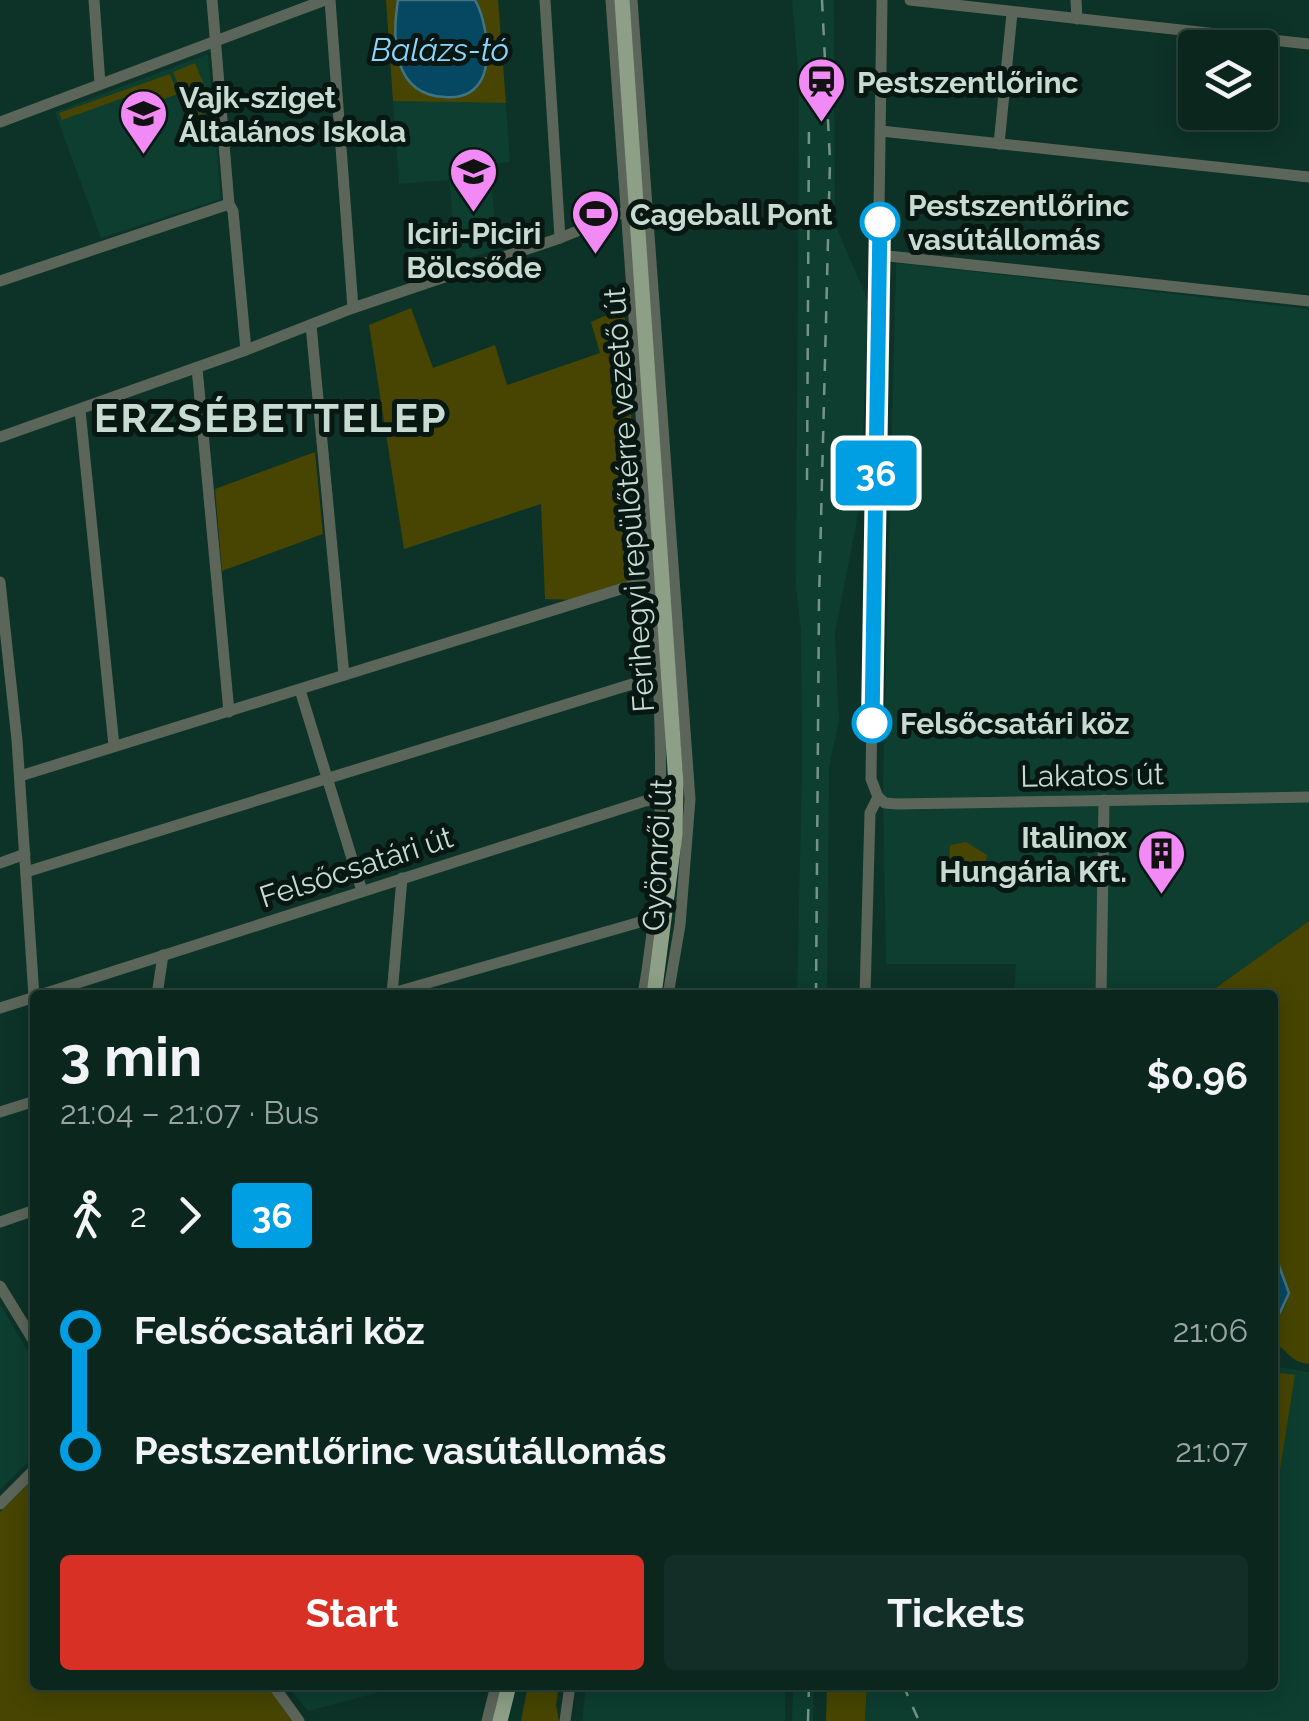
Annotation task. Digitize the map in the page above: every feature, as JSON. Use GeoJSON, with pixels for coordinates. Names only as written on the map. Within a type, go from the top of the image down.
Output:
{"type":"FeatureCollection","features":[{"type":"Feature","properties":{"kind":"main road","name":"Ferihegyi repülőtérre vezető út"},"geometry":{"type":"LineString","coordinates":[[622,0],[676,784],[675,834],[655,990]]}},
{"type":"Feature","properties":{"kind":"main road"},"geometry":{"type":"LineString","coordinates":[[500,1721],[508,1690]]}},
{"type":"Feature","properties":{"kind":"street"},"geometry":{"type":"LineString","coordinates":[[94,0],[100,84]]}},
{"type":"Feature","properties":{"kind":"street"},"geometry":{"type":"LineString","coordinates":[[212,0],[246,350]]}},
{"type":"Feature","properties":{"kind":"street"},"geometry":{"type":"LineString","coordinates":[[0,122],[328,0],[353,308]]}},
{"type":"Feature","properties":{"kind":"street"},"geometry":{"type":"LineString","coordinates":[[545,0],[560,238]]}},
{"type":"Feature","properties":{"kind":"street","name":"Gyömrői út"},"geometry":{"type":"LineString","coordinates":[[612,0],[653,580],[664,799],[644,990]]}},
{"type":"Feature","properties":{"kind":"street","name":"Gyömrői út"},"geometry":{"type":"LineString","coordinates":[[632,0],[687,799],[680,925],[669,990]]}},
{"type":"Feature","properties":{"kind":"street"},"geometry":{"type":"LineString","coordinates":[[865,990],[870,813],[878,797],[871,784],[871,769],[882,0]]}},
{"type":"Feature","properties":{"kind":"street"},"geometry":{"type":"LineString","coordinates":[[910,0],[956,2],[1012,13],[1309,44]]}},
{"type":"Feature","properties":{"kind":"street"},"geometry":{"type":"LineString","coordinates":[[1076,0],[1077,19]]}},
{"type":"Feature","properties":{"kind":"street"},"geometry":{"type":"LineString","coordinates":[[998,144],[1012,13]]}},
{"type":"Feature","properties":{"kind":"street"},"geometry":{"type":"LineString","coordinates":[[881,130],[1309,176]]}},
{"type":"Feature","properties":{"kind":"street"},"geometry":{"type":"LineString","coordinates":[[0,281],[229,204]]}},
{"type":"Feature","properties":{"kind":"street"},"geometry":{"type":"LineString","coordinates":[[0,436],[627,211]]}},
{"type":"Feature","properties":{"kind":"street"},"geometry":{"type":"LineString","coordinates":[[880,255],[1309,301]]}},
{"type":"Feature","properties":{"kind":"street"},"geometry":{"type":"LineString","coordinates":[[312,324],[344,676]]}},
{"type":"Feature","properties":{"kind":"street"},"geometry":{"type":"LineString","coordinates":[[197,368],[229,712]]}},
{"type":"Feature","properties":{"kind":"street"},"geometry":{"type":"LineString","coordinates":[[80,410],[114,746]]}},
{"type":"Feature","properties":{"kind":"street"},"geometry":{"type":"LineString","coordinates":[[20,776],[653,580]]}},
{"type":"Feature","properties":{"kind":"street"},"geometry":{"type":"LineString","coordinates":[[0,586],[17,740],[36,990]]}},
{"type":"Feature","properties":{"kind":"street"},"geometry":{"type":"LineString","coordinates":[[26,872],[658,676]]}},
{"type":"Feature","properties":{"kind":"street"},"geometry":{"type":"LineString","coordinates":[[300,690],[362,891]]}},
{"type":"Feature","properties":{"kind":"street"},"geometry":{"type":"LineString","coordinates":[[0,746],[17,740]]}},
{"type":"Feature","properties":{"kind":"street","name":"Lakatos út"},"geometry":{"type":"LineString","coordinates":[[878,797],[893,804],[1309,796]]}},
{"type":"Feature","properties":{"kind":"street","name":"Felsőcsatári út"},"geometry":{"type":"LineString","coordinates":[[55,990],[645,801],[687,799]]}},
{"type":"Feature","properties":{"kind":"street"},"geometry":{"type":"LineString","coordinates":[[1101,990],[1104,800]]}},
{"type":"Feature","properties":{"kind":"street"},"geometry":{"type":"LineString","coordinates":[[0,863],[25,854]]}},
{"type":"Feature","properties":{"kind":"street"},"geometry":{"type":"LineString","coordinates":[[390,990],[402,878]]}},
{"type":"Feature","properties":{"kind":"street"},"geometry":{"type":"LineString","coordinates":[[404,990],[654,918]]}},
{"type":"Feature","properties":{"kind":"street"},"geometry":{"type":"LineString","coordinates":[[158,990],[163,955]]}},
{"type":"Feature","properties":{"kind":"street","name":"Felsőcsatári út"},"geometry":{"type":"LineString","coordinates":[[0,1008],[30,998]]}},
{"type":"Feature","properties":{"kind":"street"},"geometry":{"type":"LineString","coordinates":[[0,1112],[30,1103]]}},
{"type":"Feature","properties":{"kind":"street"},"geometry":{"type":"LineString","coordinates":[[0,1222],[30,1212]]}},
{"type":"Feature","properties":{"kind":"street"},"geometry":{"type":"LineString","coordinates":[[0,1286],[30,1334]]}},
{"type":"Feature","properties":{"kind":"street"},"geometry":{"type":"LineString","coordinates":[[0,1504],[30,1474]]}},
{"type":"Feature","properties":{"kind":"street"},"geometry":{"type":"LineString","coordinates":[[277,1690],[298,1721]]}},
{"type":"Feature","properties":{"kind":"street"},"geometry":{"type":"LineString","coordinates":[[487,1721],[495,1690]]}},
{"type":"Feature","properties":{"kind":"street"},"geometry":{"type":"LineString","coordinates":[[565,1721],[569,1690]]}},
{"type":"Feature","properties":{"kind":"shaded area","name":"Balázs-tó"},"geometry":{"type":"Polygon","coordinates":[[[386,0],[498,0],[506,103],[393,101],[386,0]]]}},
{"type":"Feature","properties":{"kind":"shaded area"},"geometry":{"type":"Polygon","coordinates":[[[792,0],[834,0],[835,224],[868,301],[861,500],[835,632],[839,721],[829,768],[827,990],[797,990],[802,768],[801,632],[796,585],[799,81],[792,0]]]}},
{"type":"Feature","properties":{"kind":"shaded area","name":"Vajk-sziget Általános Iskola"},"geometry":{"type":"Polygon","coordinates":[[[208,54],[221,199],[101,238],[55,112],[208,54]]]}},
{"type":"Feature","properties":{"kind":"shaded area"},"geometry":{"type":"Polygon","coordinates":[[[195,63],[214,109],[191,118],[173,72],[195,63]]]}},
{"type":"Feature","properties":{"kind":"shaded area"},"geometry":{"type":"Polygon","coordinates":[[[170,74],[178,94],[143,106],[137,93],[62,120],[59,113],[170,74]]]}},
{"type":"Feature","properties":{"kind":"shaded area"},"geometry":{"type":"Polygon","coordinates":[[[393,101],[506,103],[510,162],[490,164],[497,249],[457,262],[449,180],[399,184],[393,101]]]}},
{"type":"Feature","properties":{"kind":"shaded area"},"geometry":{"type":"Polygon","coordinates":[[[896,263],[1309,309],[1309,921],[1212,990],[1014,990],[1016,964],[886,964],[883,787],[896,263]]]}},
{"type":"Feature","properties":{"kind":"shaded area"},"geometry":{"type":"Polygon","coordinates":[[[624,307],[642,576],[574,600],[545,599],[541,504],[404,549],[369,325],[411,308],[433,368],[495,345],[507,385],[600,353],[591,322],[624,307]]]}},
{"type":"Feature","properties":{"kind":"shaded area"},"geometry":{"type":"Polygon","coordinates":[[[315,452],[323,534],[222,571],[215,489],[315,452]]]}},
{"type":"Feature","properties":{"kind":"shaded area"},"geometry":{"type":"Polygon","coordinates":[[[966,842],[987,855],[984,870],[975,871],[970,880],[949,868],[950,845],[966,842]]]}},
{"type":"Feature","properties":{"kind":"shaded area"},"geometry":{"type":"Polygon","coordinates":[[[1309,921],[1309,1364],[1278,1346],[1278,990],[1213,990],[1309,921]]]}},
{"type":"Feature","properties":{"kind":"shaded area"},"geometry":{"type":"Polygon","coordinates":[[[0,1304],[30,1355],[30,1460],[0,1490],[0,1304]]]}},
{"type":"Feature","properties":{"kind":"shaded area"},"geometry":{"type":"Polygon","coordinates":[[[1278,1367],[1309,1372],[1309,1721],[865,1721],[867,1690],[1278,1690],[1278,1367]]]}},
{"type":"Feature","properties":{"kind":"shaded area"},"geometry":{"type":"Polygon","coordinates":[[[1278,1373],[1295,1375],[1278,1482],[1278,1373]]]}},
{"type":"Feature","properties":{"kind":"shaded area"},"geometry":{"type":"Polygon","coordinates":[[[30,1482],[30,1690],[270,1690],[292,1721],[0,1721],[0,1512],[30,1482]]]}},
{"type":"Feature","properties":{"kind":"shaded area"},"geometry":{"type":"Polygon","coordinates":[[[291,1690],[388,1690],[308,1711],[291,1690]]]}},
{"type":"Feature","properties":{"kind":"shaded area"},"geometry":{"type":"Polygon","coordinates":[[[527,1690],[558,1690],[559,1721],[521,1721],[527,1690]]]}},
{"type":"Feature","properties":{"kind":"shaded area"},"geometry":{"type":"Polygon","coordinates":[[[585,1690],[785,1690],[785,1721],[582,1721],[585,1690]]]}},
{"type":"Feature","properties":{"kind":"shaded area"},"geometry":{"type":"Polygon","coordinates":[[[793,1690],[813,1690],[813,1721],[792,1721],[793,1690]]]}},
{"type":"Feature","properties":{"kind":"shaded area"},"geometry":{"type":"Polygon","coordinates":[[[827,1690],[867,1690],[865,1721],[826,1721],[827,1690]]]}},
{"type":"Feature","properties":{"kind":"water","name":"Balázs-tó"},"geometry":{"type":"Polygon","coordinates":[[[398,0],[475,0],[483,20],[487,58],[481,81],[471,91],[453,97],[428,94],[405,76],[396,47],[398,0]]]}},
{"type":"Feature","properties":{"kind":"water"},"geometry":{"type":"Polygon","coordinates":[[[1278,1263],[1289,1293],[1278,1316],[1278,1263]]]}},
{"type":"Feature","properties":{"kind":"railway"},"geometry":{"type":"LineString","coordinates":[[816,990],[819,600],[830,161],[822,0]]}},
{"type":"Feature","properties":{"kind":"railway"},"geometry":{"type":"LineString","coordinates":[[807,480],[809,124]]}},
{"type":"Feature","properties":{"kind":"railway"},"geometry":{"type":"LineString","coordinates":[[808,1721],[809,1690]]}},
{"type":"Feature","properties":{"kind":"railway"},"geometry":{"type":"LineString","coordinates":[[905,1690],[919,1721]]}},
{"type":"Feature","properties":{"kind":"bus line","name":"36"},"geometry":{"type":"LineString","coordinates":[[872,723],[880,222]]}},
{"type":"Feature","properties":{"kind":"place","name":"Pestszentlőrinc"},"geometry":{"type":"Point","coordinates":[822,124]}},
{"type":"Feature","properties":{"kind":"place","name":"Vajk-sziget Általános Iskola"},"geometry":{"type":"Point","coordinates":[144,156]}},
{"type":"Feature","properties":{"kind":"place","name":"Iciri-Piciri Bölcsőde"},"geometry":{"type":"Point","coordinates":[474,214]}},
{"type":"Feature","properties":{"kind":"place","name":"Pestszentlőrinc vasútállomás"},"geometry":{"type":"Point","coordinates":[880,222]}},
{"type":"Feature","properties":{"kind":"place","name":"Cageball Pont"},"geometry":{"type":"Point","coordinates":[595,256]}},
{"type":"Feature","properties":{"kind":"place","name":"Felsőcsatári köz"},"geometry":{"type":"Point","coordinates":[872,723]}},
{"type":"Feature","properties":{"kind":"place","name":"Italinox Hungária Kft."},"geometry":{"type":"Point","coordinates":[1162,896]}},
{"type":"Feature","properties":{"kind":"district","name":"ERZSÉBETTELEP"},"geometry":{"type":"Point","coordinates":[271,417]}}]}
